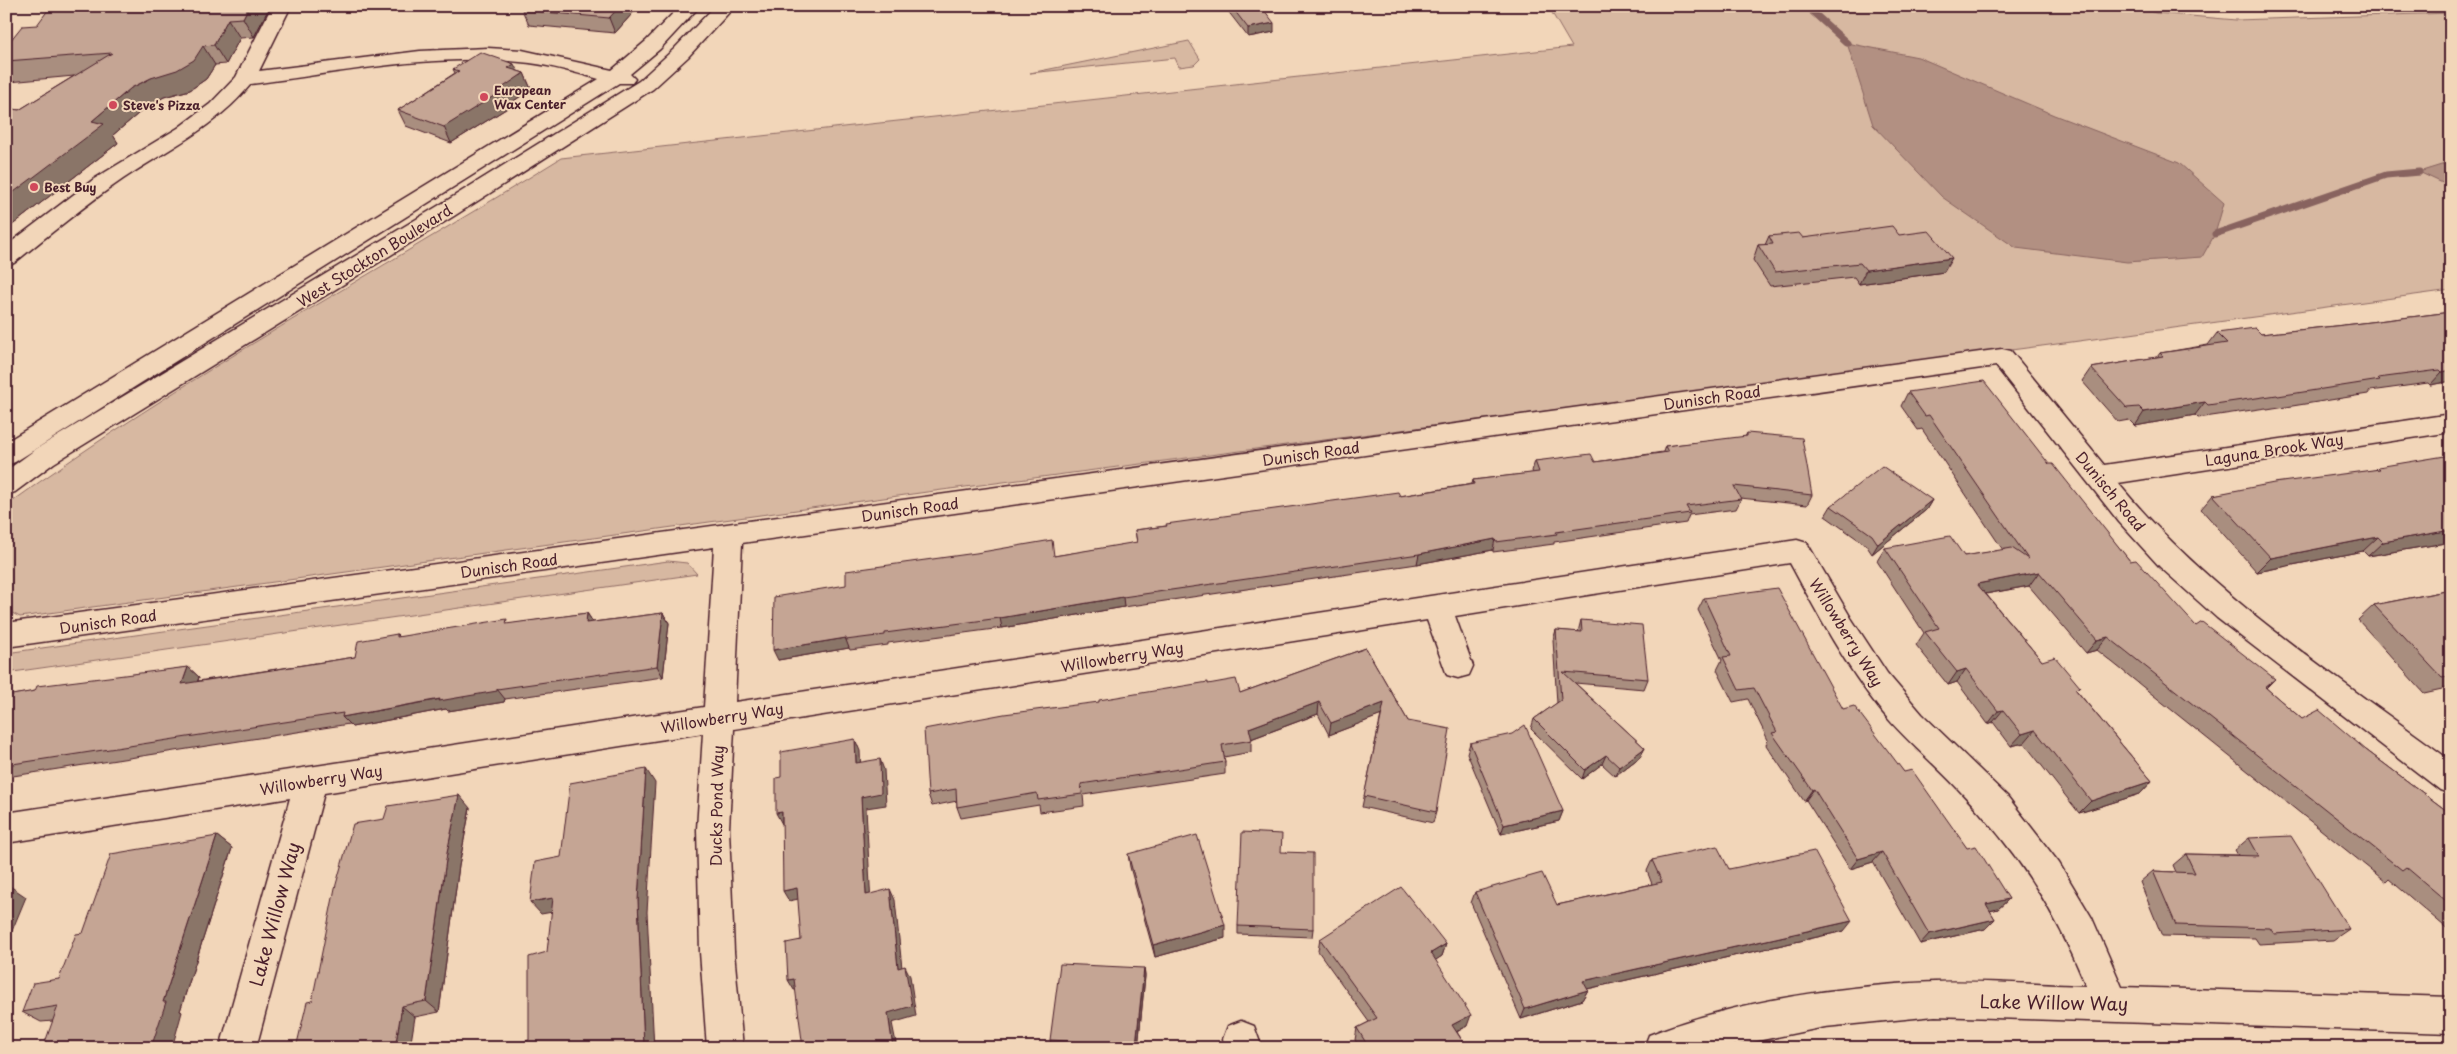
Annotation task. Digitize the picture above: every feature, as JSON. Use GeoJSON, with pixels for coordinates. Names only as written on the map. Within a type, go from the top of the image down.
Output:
{"type":"FeatureCollection","features":[{"type":"Feature","properties":{"kind":"street"},"geometry":{"type":"LineString","coordinates":[[6,258],[97,186],[199,123],[236,92],[245,79],[282,6]]}},
{"type":"Feature","properties":{"kind":"street","name":"West Stockton Boulevard"},"geometry":{"type":"LineString","coordinates":[[12,444],[422,199],[615,77],[653,45],[691,6]]}},
{"type":"Feature","properties":{"kind":"street","name":"West Stockton Boulevard"},"geometry":{"type":"LineString","coordinates":[[6,485],[45,456],[454,206],[646,85],[681,53],[726,6]]}},
{"type":"Feature","properties":{"kind":"street"},"geometry":{"type":"LineString","coordinates":[[245,79],[420,57],[461,54],[522,56],[646,85]]}},
{"type":"Feature","properties":{"kind":"street","name":"Dunisch Road"},"geometry":{"type":"LineString","coordinates":[[6,635],[2002,357],[2129,515],[2170,559],[2227,610],[2450,777]]}},
{"type":"Feature","properties":{"kind":"street","name":"Laguna Brook Way"},"geometry":{"type":"LineString","coordinates":[[2098,476],[2451,423]]}},
{"type":"Feature","properties":{"kind":"street","name":"Ducks Pond Way"},"geometry":{"type":"LineString","coordinates":[[725,1048],[717,952],[713,830],[729,534]]}},
{"type":"Feature","properties":{"kind":"street","name":"Willowberry Way"},"geometry":{"type":"LineString","coordinates":[[6,828],[1797,551],[1863,663],[1890,700],[1929,742],[1980,789],[2019,835],[2047,874],[2080,929],[2111,1003]]}},
{"type":"Feature","properties":{"kind":"street"},"geometry":{"type":"LineString","coordinates":[[1437,607],[1458,666]]}},
{"type":"Feature","properties":{"kind":"street","name":"Lake Willow Way"},"geometry":{"type":"LineString","coordinates":[[238,1048],[311,781]]}},
{"type":"Feature","properties":{"kind":"street","name":"Lake Willow Way"},"geometry":{"type":"LineString","coordinates":[[1662,1048],[1736,1026],[1825,1009],[1935,999],[2451,1015]]}},
{"type":"Feature","properties":{"kind":"shaded area"},"geometry":{"type":"Polygon","coordinates":[[[1548,6],[2131,6],[2156,13],[2236,20],[2451,13],[2451,290],[2057,344],[927,492],[20,617],[6,610],[6,506],[141,413],[561,158],[1572,47],[1548,6]]]}},
{"type":"Feature","properties":{"kind":"shaded area"},"geometry":{"type":"Polygon","coordinates":[[[1189,41],[1200,59],[1194,65],[1179,67],[1175,58],[1030,73],[1189,41]]]}},
{"type":"Feature","properties":{"kind":"shaded area"},"geometry":{"type":"Polygon","coordinates":[[[1847,43],[1918,57],[2054,115],[2179,163],[2224,203],[2215,234],[2202,257],[2127,262],[2016,248],[1942,197],[1873,125],[1847,43]]]}},
{"type":"Feature","properties":{"kind":"shaded area"},"geometry":{"type":"Polygon","coordinates":[[[2451,162],[2451,187],[2419,172],[2451,162]]]}},
{"type":"Feature","properties":{"kind":"shaded area"},"geometry":{"type":"Polygon","coordinates":[[[668,561],[687,563],[697,574],[6,673],[6,653],[668,561]]]}},
{"type":"Feature","properties":{"kind":"building"},"geometry":{"type":"Polygon","coordinates":[[[51,6],[249,6],[243,18],[228,19],[214,45],[203,46],[194,60],[177,70],[151,78],[131,88],[92,121],[104,124],[6,198],[6,108],[19,110],[112,53],[6,61],[6,46],[22,26],[37,25],[51,6]]]}},
{"type":"Feature","properties":{"kind":"building"},"geometry":{"type":"Polygon","coordinates":[[[526,6],[620,6],[609,18],[522,10],[526,6]]]}},
{"type":"Feature","properties":{"kind":"building"},"geometry":{"type":"Polygon","coordinates":[[[1231,6],[1261,6],[1274,23],[1248,28],[1231,6]]]}},
{"type":"Feature","properties":{"kind":"building"},"geometry":{"type":"Polygon","coordinates":[[[480,52],[514,64],[508,68],[524,73],[499,90],[502,91],[444,127],[398,110],[459,71],[453,69],[480,52]]]}},
{"type":"Feature","properties":{"kind":"building"},"geometry":{"type":"Polygon","coordinates":[[[1892,226],[1899,235],[1929,231],[1952,258],[1866,270],[1860,263],[1775,272],[1758,245],[1773,244],[1769,236],[1799,233],[1803,238],[1892,226]]]}},
{"type":"Feature","properties":{"kind":"building"},"geometry":{"type":"Polygon","coordinates":[[[2451,312],[2451,370],[2442,372],[2440,370],[2378,378],[2380,380],[2278,396],[2208,405],[2205,402],[2144,412],[2139,407],[2127,408],[2091,368],[2163,356],[2160,353],[2227,343],[2217,333],[2255,328],[2261,334],[2451,312]]]}},
{"type":"Feature","properties":{"kind":"building"},"geometry":{"type":"Polygon","coordinates":[[[1984,381],[2049,464],[2053,464],[2130,561],[2136,560],[2196,626],[2202,622],[2275,679],[2265,687],[2302,719],[2319,710],[2366,750],[2451,814],[2451,905],[2406,867],[2402,870],[2108,637],[2097,640],[2039,572],[1977,584],[2042,661],[2055,657],[2080,687],[2075,689],[2152,781],[2091,801],[2035,730],[2022,734],[2003,710],[1998,711],[1966,669],[1957,672],[1925,632],[1939,628],[1885,548],[1950,536],[1964,556],[2012,548],[2028,559],[1929,415],[1925,416],[1908,392],[1984,381]]]}},
{"type":"Feature","properties":{"kind":"building"},"geometry":{"type":"Polygon","coordinates":[[[1747,433],[1802,438],[1812,495],[1734,486],[1741,499],[1686,506],[1690,513],[1556,532],[1557,534],[1496,542],[1495,539],[1419,554],[1123,597],[1000,618],[885,633],[885,635],[846,640],[846,638],[773,650],[774,597],[846,585],[846,571],[976,553],[1052,540],[1054,556],[1137,542],[1135,530],[1167,526],[1166,524],[1398,492],[1400,496],[1474,484],[1473,480],[1539,472],[1535,461],[1591,454],[1595,462],[1668,452],[1665,446],[1747,436],[1747,433]]]}},
{"type":"Feature","properties":{"kind":"building"},"geometry":{"type":"Polygon","coordinates":[[[2451,455],[2451,530],[2383,542],[2378,537],[2271,558],[2213,495],[2274,483],[2380,469],[2378,467],[2451,455]]]}},
{"type":"Feature","properties":{"kind":"building"},"geometry":{"type":"Polygon","coordinates":[[[1882,466],[1932,500],[1878,544],[1872,535],[1831,506],[1882,466]]]}},
{"type":"Feature","properties":{"kind":"building"},"geometry":{"type":"Polygon","coordinates":[[[1777,588],[1843,709],[1854,706],[1904,772],[1912,770],[1967,848],[1976,846],[2009,899],[1986,904],[1995,919],[1929,934],[1882,852],[1858,859],[1814,789],[1812,790],[1772,733],[1777,732],[1754,688],[1739,690],[1723,657],[1731,656],[1704,598],[1777,588]]]}},
{"type":"Feature","properties":{"kind":"building"},"geometry":{"type":"Polygon","coordinates":[[[2451,590],[2451,676],[2442,678],[2374,605],[2451,590]]]}},
{"type":"Feature","properties":{"kind":"building"},"geometry":{"type":"Polygon","coordinates":[[[587,613],[586,623],[663,613],[657,666],[497,689],[497,691],[439,701],[440,699],[342,717],[343,713],[6,765],[6,696],[35,691],[37,686],[188,667],[182,684],[355,657],[358,641],[397,634],[397,637],[507,619],[506,624],[587,613]]]}},
{"type":"Feature","properties":{"kind":"building"},"geometry":{"type":"Polygon","coordinates":[[[1581,620],[1642,625],[1648,679],[1563,672],[1645,748],[1619,767],[1606,755],[1585,770],[1534,719],[1561,700],[1556,630],[1582,632],[1581,620]]]}},
{"type":"Feature","properties":{"kind":"building"},"geometry":{"type":"Polygon","coordinates":[[[1366,648],[1408,721],[1450,729],[1436,812],[1364,796],[1384,703],[1331,723],[1319,702],[1249,728],[1252,740],[1222,745],[1225,762],[1081,784],[1082,794],[1038,800],[1037,793],[957,807],[956,789],[928,794],[924,729],[1004,714],[1099,702],[1099,700],[1208,682],[1208,684],[1236,679],[1240,693],[1366,648]]]}},
{"type":"Feature","properties":{"kind":"building"},"geometry":{"type":"Polygon","coordinates":[[[1525,725],[1563,811],[1504,825],[1470,743],[1512,734],[1525,725]]]}},
{"type":"Feature","properties":{"kind":"building"},"geometry":{"type":"Polygon","coordinates":[[[855,739],[856,763],[880,759],[881,793],[861,797],[866,895],[890,889],[898,968],[905,966],[912,1006],[888,1013],[893,1048],[803,1048],[794,979],[788,980],[786,943],[801,940],[797,888],[783,891],[782,812],[776,813],[776,778],[781,777],[781,752],[855,739]]]}},
{"type":"Feature","properties":{"kind":"building"},"geometry":{"type":"Polygon","coordinates":[[[646,769],[638,900],[644,1048],[505,1048],[529,1040],[529,957],[547,952],[553,898],[530,902],[535,862],[561,857],[570,783],[646,769]]]}},
{"type":"Feature","properties":{"kind":"building"},"geometry":{"type":"Polygon","coordinates":[[[459,795],[447,853],[426,1001],[402,1006],[395,1048],[302,1048],[303,1046],[296,1048],[307,1002],[312,1001],[335,888],[353,824],[384,819],[388,806],[459,795]]]}},
{"type":"Feature","properties":{"kind":"building"},"geometry":{"type":"Polygon","coordinates":[[[1242,832],[1282,834],[1281,852],[1313,853],[1313,929],[1238,926],[1242,832]]]}},
{"type":"Feature","properties":{"kind":"building"},"geometry":{"type":"Polygon","coordinates":[[[1197,835],[1225,925],[1153,945],[1128,854],[1197,835]]]}},
{"type":"Feature","properties":{"kind":"building"},"geometry":{"type":"Polygon","coordinates":[[[217,836],[163,1002],[166,1002],[151,1048],[43,1048],[58,1006],[22,1012],[33,983],[59,979],[76,934],[83,933],[111,854],[217,836]]]}},
{"type":"Feature","properties":{"kind":"building"},"geometry":{"type":"Polygon","coordinates":[[[2291,836],[2349,929],[2274,934],[2270,928],[2176,925],[2153,871],[2195,873],[2186,854],[2259,856],[2249,838],[2291,836]]]}},
{"type":"Feature","properties":{"kind":"building"},"geometry":{"type":"Polygon","coordinates":[[[1717,846],[1729,869],[1814,851],[1852,921],[1583,981],[1588,990],[1525,1009],[1475,892],[1542,873],[1557,905],[1662,882],[1652,860],[1717,846]]]}},
{"type":"Feature","properties":{"kind":"building"},"geometry":{"type":"Polygon","coordinates":[[[1401,887],[1446,944],[1431,953],[1471,1015],[1452,1025],[1467,1048],[1369,1048],[1357,1028],[1377,1018],[1320,939],[1401,887]]]}},
{"type":"Feature","properties":{"kind":"building"},"geometry":{"type":"Polygon","coordinates":[[[1060,964],[1144,968],[1136,1045],[1050,1040],[1060,964]]]}},
{"type":"Feature","properties":{"kind":"waterway"},"geometry":{"type":"LineString","coordinates":[[1806,6],[1847,43]]}},
{"type":"Feature","properties":{"kind":"waterway"},"geometry":{"type":"LineString","coordinates":[[2215,234],[2386,175],[2419,172]]}},
{"type":"Feature","properties":{"kind":"place","name":"European Wax Center"},"geometry":{"type":"Point","coordinates":[484,97]}},
{"type":"Feature","properties":{"kind":"place","name":"Steve's Pizza"},"geometry":{"type":"Point","coordinates":[113,105]}},
{"type":"Feature","properties":{"kind":"place","name":"Best Buy"},"geometry":{"type":"Point","coordinates":[34,187]}}]}
